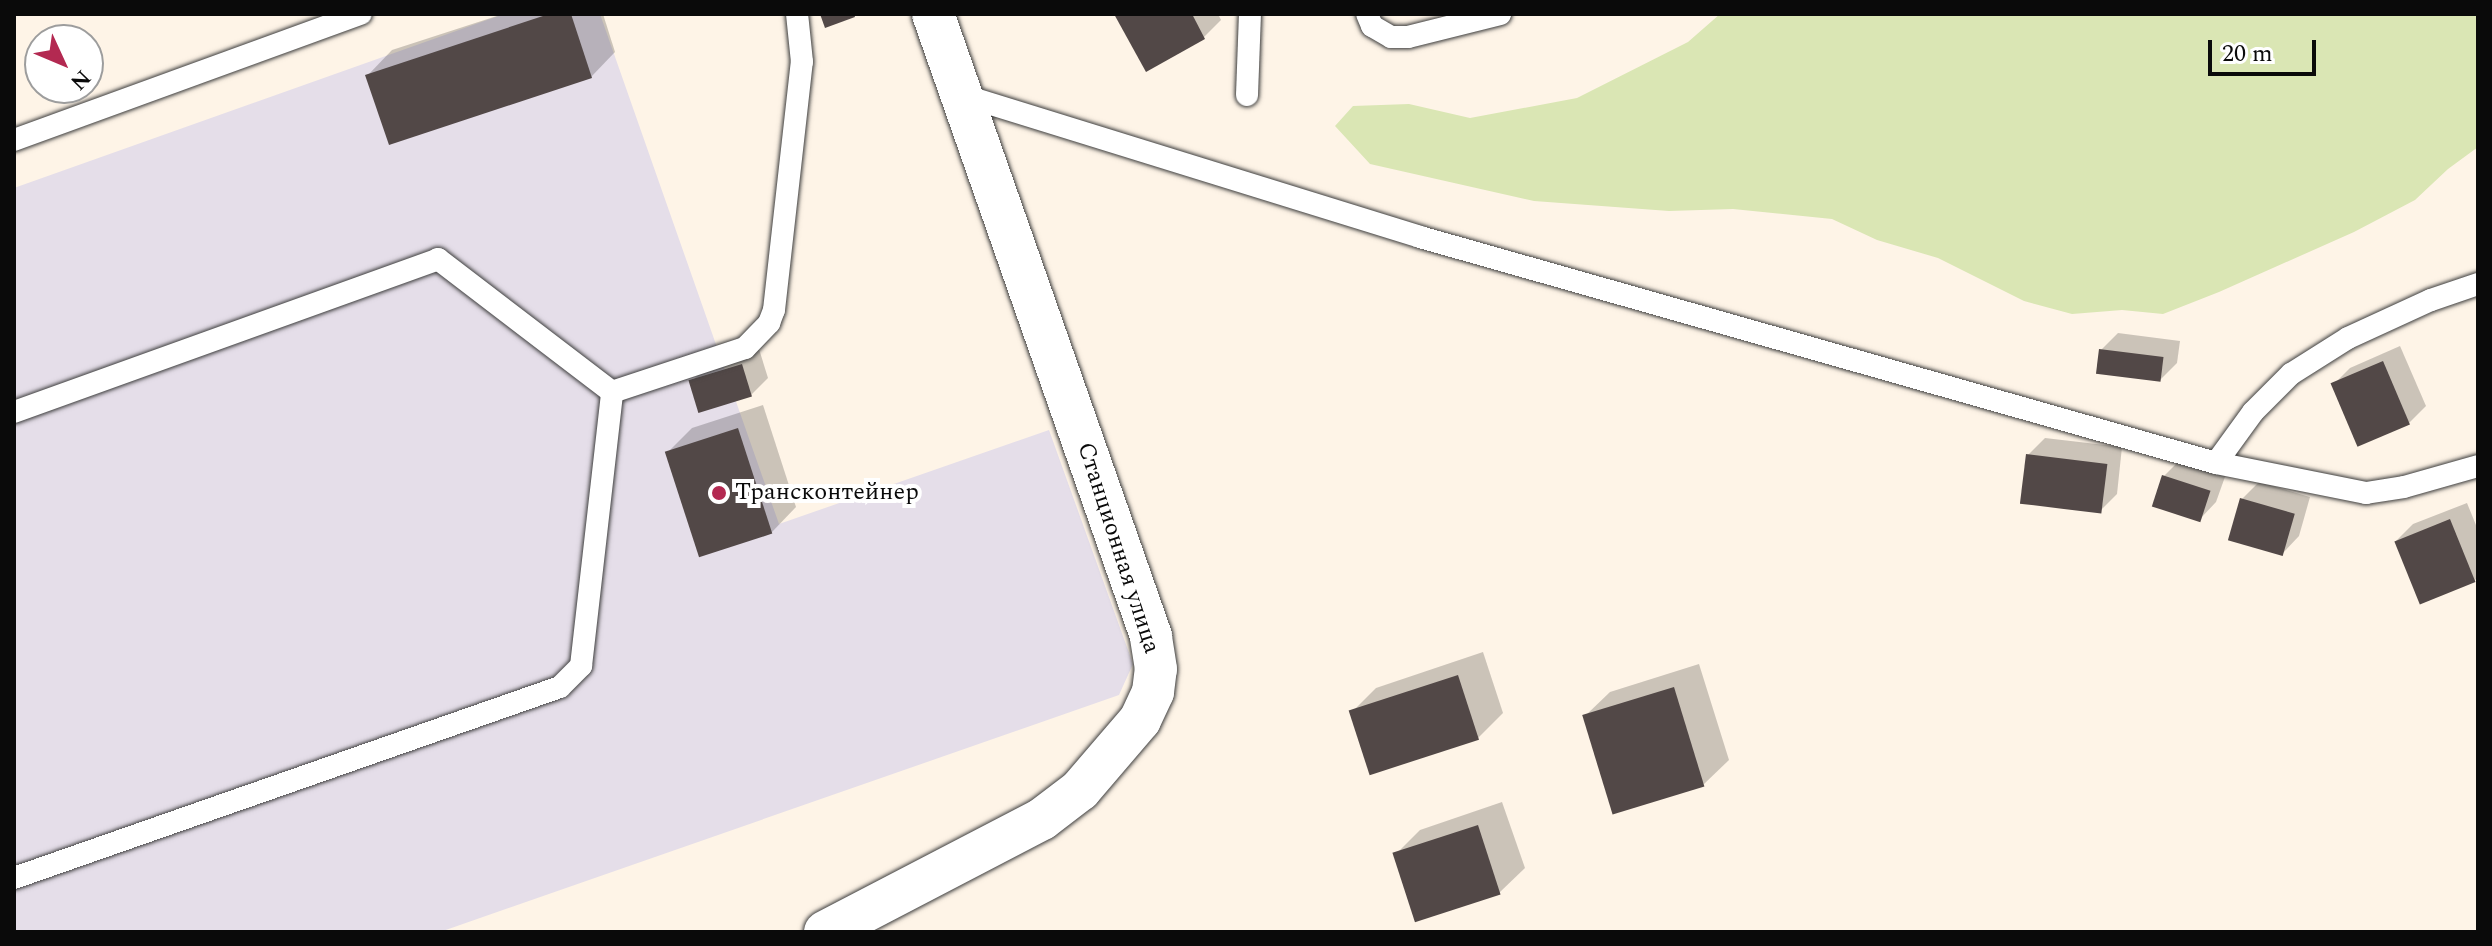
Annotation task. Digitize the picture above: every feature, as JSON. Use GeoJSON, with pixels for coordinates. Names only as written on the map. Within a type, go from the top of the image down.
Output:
{"type":"FeatureCollection","features":[{"type":"Feature","properties":{"kind":"street","name":"Станционная улица"},"geometry":{"type":"LineString","coordinates":[[825,932],[1042,819],[1080,790],[1140,720],[1153,692],[1156,669],[1151,636],[933,14]]}},
{"type":"Feature","properties":{"kind":"lane"},"geometry":{"type":"LineString","coordinates":[[14,140],[361,14]]}},
{"type":"Feature","properties":{"kind":"lane"},"geometry":{"type":"LineString","coordinates":[[612,392],[745,348],[769,323],[774,310],[802,62],[797,14]]}},
{"type":"Feature","properties":{"kind":"lane"},"geometry":{"type":"LineString","coordinates":[[1247,95],[1250,14]]}},
{"type":"Feature","properties":{"kind":"lane"},"geometry":{"type":"LineString","coordinates":[[1367,14],[1372,26],[1391,37],[1408,37],[1500,14]]}},
{"type":"Feature","properties":{"kind":"lane"},"geometry":{"type":"LineString","coordinates":[[962,95],[1420,237],[2216,463],[2366,493],[2404,487],[2478,466]]}},
{"type":"Feature","properties":{"kind":"lane"},"geometry":{"type":"LineString","coordinates":[[14,412],[438,259],[612,392]]}},
{"type":"Feature","properties":{"kind":"lane"},"geometry":{"type":"LineString","coordinates":[[2216,463],[2253,412],[2291,374],[2348,338],[2431,300],[2478,284]]}},
{"type":"Feature","properties":{"kind":"lane"},"geometry":{"type":"LineString","coordinates":[[14,878],[560,687],[581,666],[612,392]]}},
{"type":"Feature","properties":{"kind":"shaded area"},"geometry":{"type":"Polygon","coordinates":[[[504,14],[600,14],[779,524],[1049,430],[1133,664],[1119,695],[440,932],[14,932],[14,188],[504,14]]]}},
{"type":"Feature","properties":{"kind":"green space"},"geometry":{"type":"Polygon","coordinates":[[[1720,14],[2478,14],[2478,147],[2448,169],[2415,200],[2354,232],[2219,292],[2163,314],[2122,310],[2072,314],[2024,301],[1938,258],[1877,240],[1832,219],[1733,209],[1669,211],[1534,201],[1370,164],[1335,126],[1353,106],[1409,104],[1470,118],[1577,98],[1688,42],[1720,14]]]}},
{"type":"Feature","properties":{"kind":"building"},"geometry":{"type":"Polygon","coordinates":[[[549,14],[571,14],[592,78],[389,145],[365,75],[549,14]]]}},
{"type":"Feature","properties":{"kind":"building"},"geometry":{"type":"Polygon","coordinates":[[[820,14],[854,14],[855,17],[825,28],[820,14]]]}},
{"type":"Feature","properties":{"kind":"building"},"geometry":{"type":"Polygon","coordinates":[[[1114,14],[1192,14],[1205,39],[1146,72],[1114,14]]]}},
{"type":"Feature","properties":{"kind":"building"},"geometry":{"type":"Polygon","coordinates":[[[2099,349],[2164,357],[2160,382],[2096,374],[2099,349]]]}},
{"type":"Feature","properties":{"kind":"building"},"geometry":{"type":"Polygon","coordinates":[[[2383,361],[2410,425],[2357,447],[2331,383],[2383,361]]]}},
{"type":"Feature","properties":{"kind":"building"},"geometry":{"type":"Polygon","coordinates":[[[742,364],[752,397],[698,413],[688,380],[742,364]]]}},
{"type":"Feature","properties":{"kind":"building","name":"Трансконтейнер"},"geometry":{"type":"Polygon","coordinates":[[[738,428],[772,534],[699,557],[665,452],[738,428]]]}},
{"type":"Feature","properties":{"kind":"building"},"geometry":{"type":"Polygon","coordinates":[[[2026,454],[2107,464],[2101,514],[2020,504],[2026,454]]]}},
{"type":"Feature","properties":{"kind":"building"},"geometry":{"type":"Polygon","coordinates":[[[2162,475],[2211,491],[2200,522],[2152,506],[2162,475]]]}},
{"type":"Feature","properties":{"kind":"building"},"geometry":{"type":"Polygon","coordinates":[[[2240,498],[2295,514],[2283,556],[2228,540],[2240,498]]]}},
{"type":"Feature","properties":{"kind":"building"},"geometry":{"type":"Polygon","coordinates":[[[2450,519],[2475,582],[2420,605],[2394,541],[2450,519]]]}},
{"type":"Feature","properties":{"kind":"building"},"geometry":{"type":"Polygon","coordinates":[[[1458,675],[1479,740],[1370,775],[1349,711],[1458,675]]]}},
{"type":"Feature","properties":{"kind":"building"},"geometry":{"type":"Polygon","coordinates":[[[1674,687],[1704,786],[1613,815],[1582,715],[1674,687]]]}},
{"type":"Feature","properties":{"kind":"building"},"geometry":{"type":"Polygon","coordinates":[[[1478,825],[1501,894],[1415,922],[1392,853],[1478,825]]]}},
{"type":"Feature","properties":{"kind":"place","name":"Трансконтейнер"},"geometry":{"type":"Point","coordinates":[719,493]}}]}
